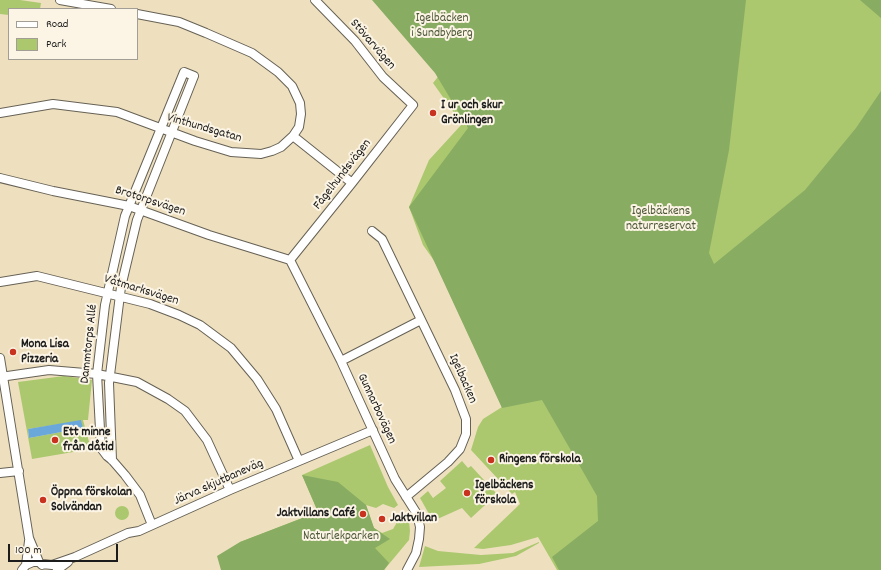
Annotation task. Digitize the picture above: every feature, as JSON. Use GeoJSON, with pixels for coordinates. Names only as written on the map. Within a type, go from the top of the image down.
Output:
{"type":"FeatureCollection","features":[{"type":"Feature","properties":{"kind":"street"},"geometry":{"type":"LineString","coordinates":[[60,0],[105,8]]}},
{"type":"Feature","properties":{"kind":"street","name":"Stövarvägen"},"geometry":{"type":"LineString","coordinates":[[314,0],[355,42],[383,77],[413,105]]}},
{"type":"Feature","properties":{"kind":"street","name":"Vinthundsgatan"},"geometry":{"type":"LineString","coordinates":[[0,113],[53,104],[116,112],[171,133],[231,152],[261,154],[281,147],[299,127],[301,114],[300,103],[292,86],[278,72],[252,52],[179,22],[138,14]]}},
{"type":"Feature","properties":{"kind":"street","name":"Dammtorps Allé"},"geometry":{"type":"LineString","coordinates":[[112,460],[109,384],[119,296],[135,227],[141,209],[194,76],[184,72],[123,224],[105,305],[97,374],[101,448],[140,496],[152,525]]}},
{"type":"Feature","properties":{"kind":"street","name":"Fågelhundsvägen"},"geometry":{"type":"LineString","coordinates":[[290,260],[413,105]]}},
{"type":"Feature","properties":{"kind":"street"},"geometry":{"type":"LineString","coordinates":[[292,136],[352,183]]}},
{"type":"Feature","properties":{"kind":"street","name":"Brotorpsvägen"},"geometry":{"type":"LineString","coordinates":[[0,178],[53,191],[141,209],[209,234],[290,260]]}},
{"type":"Feature","properties":{"kind":"street","name":"Igelbacken"},"geometry":{"type":"LineString","coordinates":[[372,231],[382,239],[462,404],[466,419],[466,434],[460,449],[448,462],[406,498]]}},
{"type":"Feature","properties":{"kind":"street","name":"Gunnarbovägen"},"geometry":{"type":"LineString","coordinates":[[290,260],[341,361],[396,479],[406,498],[417,514],[420,527],[419,539],[416,553],[407,570]]}},
{"type":"Feature","properties":{"kind":"street","name":"Våtmarksvägen"},"geometry":{"type":"LineString","coordinates":[[0,282],[37,276],[150,304],[200,325],[231,348],[257,379],[276,409],[299,461]]}},
{"type":"Feature","properties":{"kind":"street"},"geometry":{"type":"LineString","coordinates":[[341,361],[421,320]]}},
{"type":"Feature","properties":{"kind":"street"},"geometry":{"type":"LineString","coordinates":[[0,358],[1,376],[19,471],[29,538],[24,567]]}},
{"type":"Feature","properties":{"kind":"street"},"geometry":{"type":"LineString","coordinates":[[1,376],[49,370],[97,374],[137,382],[168,399],[185,411],[207,440],[230,490]]}},
{"type":"Feature","properties":{"kind":"street","name":"Järva skjutbaneväg"},"geometry":{"type":"LineString","coordinates":[[24,567],[33,562],[47,566],[75,557],[128,533],[139,531],[230,490],[373,430]]}},
{"type":"Feature","properties":{"kind":"street"},"geometry":{"type":"LineString","coordinates":[[0,473],[19,471]]}},
{"type":"Feature","properties":{"kind":"street"},"geometry":{"type":"LineString","coordinates":[[29,538],[47,566]]}},
{"type":"Feature","properties":{"kind":"green space"},"geometry":{"type":"Polygon","coordinates":[[[0,0],[20,0],[41,3],[40,8],[8,8],[8,15],[0,14],[0,0]]]}},
{"type":"Feature","properties":{"kind":"green space","name":"Igelbäckens naturreservat"},"geometry":{"type":"Polygon","coordinates":[[[372,0],[746,0],[729,150],[709,253],[714,264],[805,190],[856,128],[881,91],[881,570],[559,570],[552,557],[598,521],[597,496],[542,400],[502,408],[409,207],[468,128],[435,73],[372,0]]]}},
{"type":"Feature","properties":{"kind":"green space","name":"Igelbäckens naturreservat"},"geometry":{"type":"Polygon","coordinates":[[[390,0],[881,0],[881,570],[557,570],[538,537],[511,545],[483,549],[474,548],[520,504],[515,492],[512,494],[471,450],[478,427],[483,419],[502,407],[435,262],[423,245],[409,207],[429,160],[462,124],[433,83],[441,73],[390,0]]]}},
{"type":"Feature","properties":{"kind":"green space"},"geometry":{"type":"Polygon","coordinates":[[[860,0],[881,0],[881,18],[860,0]]]}},
{"type":"Feature","properties":{"kind":"green space"},"geometry":{"type":"Polygon","coordinates":[[[64,376],[92,380],[88,420],[83,420],[91,449],[32,459],[18,382],[64,376]],[[81,421],[28,429],[29,438],[82,428],[81,421]]]}},
{"type":"Feature","properties":{"kind":"green space","name":"Naturlekparken"},"geometry":{"type":"Polygon","coordinates":[[[370,445],[388,487],[398,505],[394,508],[383,504],[376,508],[366,505],[374,528],[382,533],[393,529],[401,511],[409,521],[409,540],[384,570],[240,542],[318,512],[302,475],[370,445]]]}},
{"type":"Feature","properties":{"kind":"green space"},"geometry":{"type":"Polygon","coordinates":[[[462,461],[468,468],[471,466],[497,494],[471,518],[462,508],[433,521],[420,498],[428,491],[433,498],[446,488],[440,481],[462,461]]]}},
{"type":"Feature","properties":{"kind":"green space","name":"Naturlekparken"},"geometry":{"type":"Polygon","coordinates":[[[302,475],[338,482],[366,505],[374,528],[390,539],[375,548],[389,563],[384,570],[221,570],[217,556],[240,542],[318,512],[302,475]]]}},
{"type":"Feature","properties":{"kind":"green space"},"geometry":{"type":"Polygon","coordinates":[[[119,506],[125,506],[129,510],[129,516],[125,520],[119,520],[115,516],[115,510],[119,506]]]}},
{"type":"Feature","properties":{"kind":"green space"},"geometry":{"type":"Polygon","coordinates":[[[539,542],[516,556],[479,564],[419,567],[425,546],[438,551],[481,555],[513,553],[539,542]]]}},
{"type":"Feature","properties":{"kind":"water"},"geometry":{"type":"Polygon","coordinates":[[[81,420],[83,428],[29,438],[28,429],[81,420]]]}},
{"type":"Feature","properties":{"kind":"place","name":"I ur och skur Grönlingen"},"geometry":{"type":"Point","coordinates":[433,113]}},
{"type":"Feature","properties":{"kind":"place","name":"Mona Lisa Pizzeria"},"geometry":{"type":"Point","coordinates":[13,352]}},
{"type":"Feature","properties":{"kind":"place","name":"Ett minne från dåtid"},"geometry":{"type":"Point","coordinates":[55,440]}},
{"type":"Feature","properties":{"kind":"place","name":"Ringens förskola"},"geometry":{"type":"Point","coordinates":[491,460]}},
{"type":"Feature","properties":{"kind":"place","name":"Igelbäckens förskola"},"geometry":{"type":"Point","coordinates":[467,493]}},
{"type":"Feature","properties":{"kind":"place","name":"Öppna förskolan Solvändan"},"geometry":{"type":"Point","coordinates":[43,500]}},
{"type":"Feature","properties":{"kind":"place","name":"Jaktvillans Café"},"geometry":{"type":"Point","coordinates":[363,514]}},
{"type":"Feature","properties":{"kind":"place","name":"Jaktvillan"},"geometry":{"type":"Point","coordinates":[382,519]}},
{"type":"Feature","properties":{"kind":"park label","name":"Igelbäcken i Sundbyberg"},"geometry":{"type":"Point","coordinates":[442,26]}}]}
